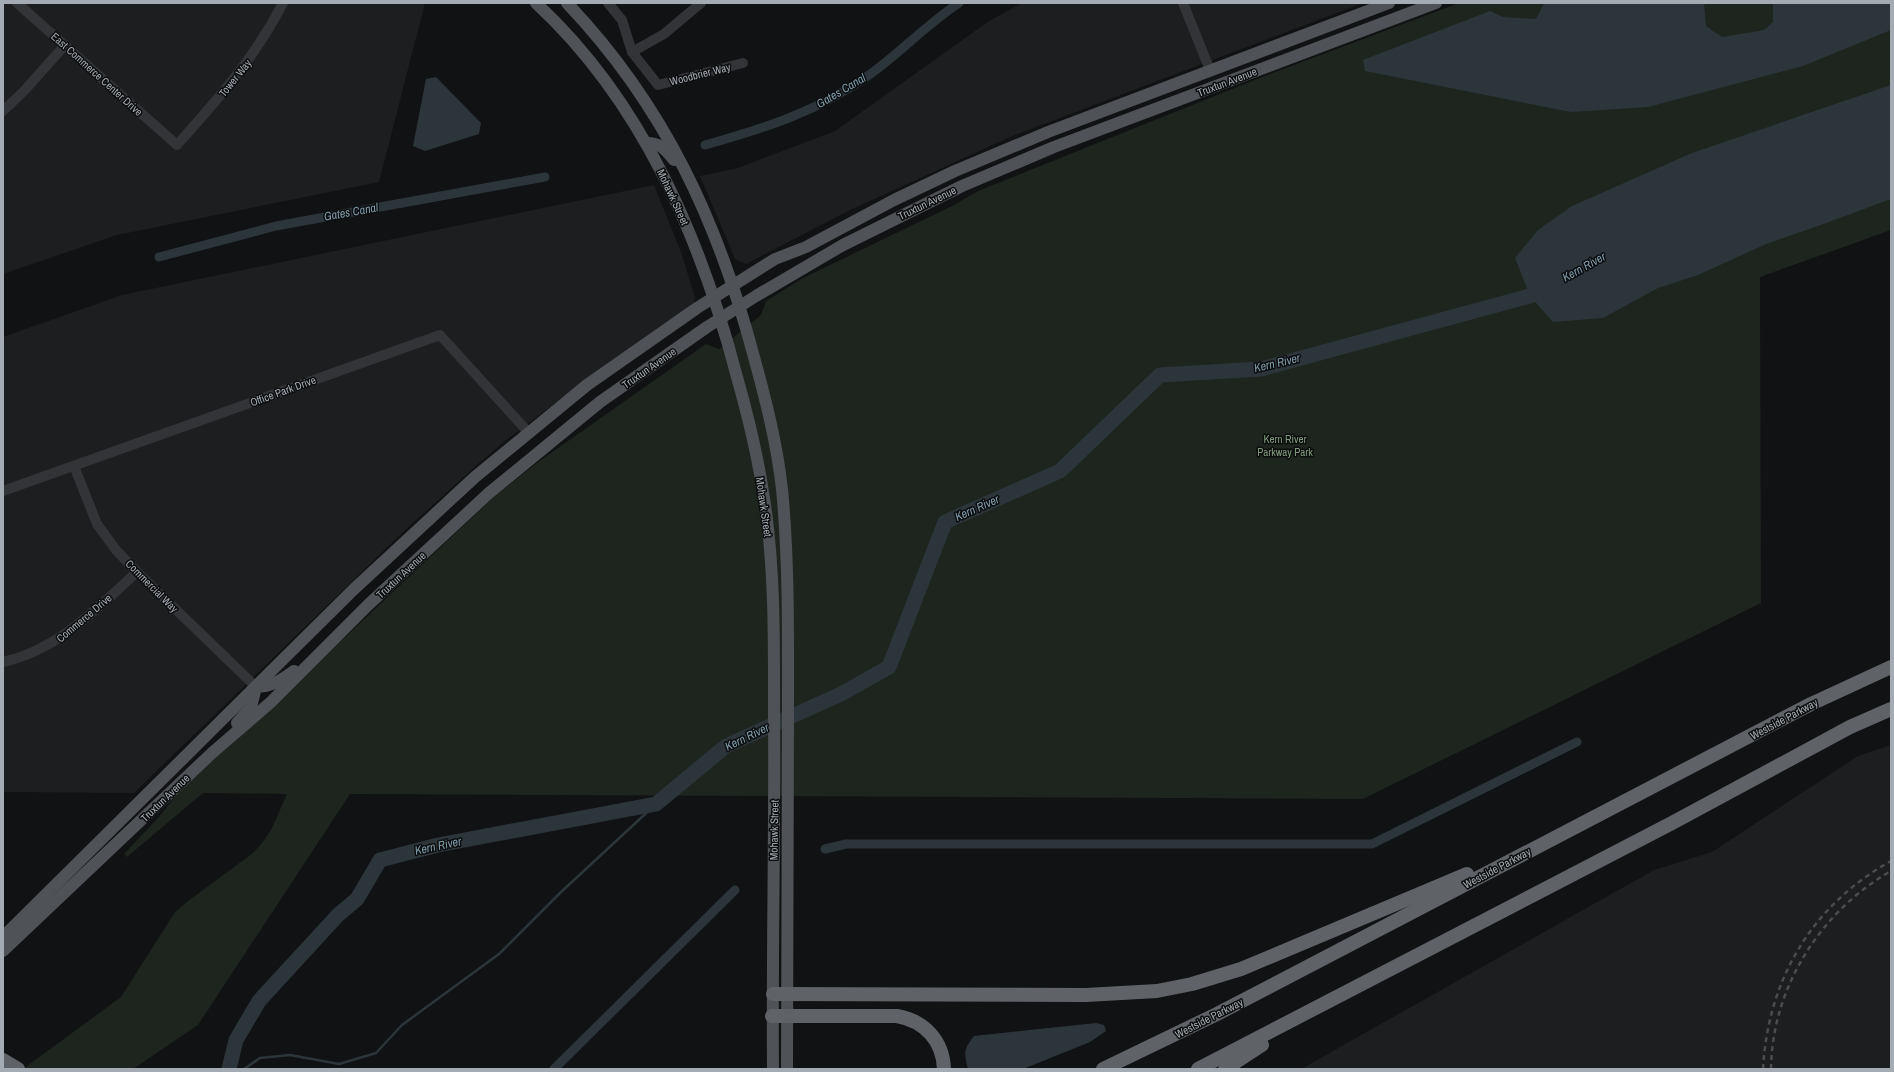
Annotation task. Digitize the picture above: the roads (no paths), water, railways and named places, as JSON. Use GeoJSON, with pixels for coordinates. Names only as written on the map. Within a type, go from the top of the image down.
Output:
{"type":"FeatureCollection","features":[{"type":"Feature","properties":{"kind":"highway","name":"Westside Parkway"},"geometry":{"type":"LineString","coordinates":[[1103,1069],[1217,1014],[1811,704],[1891,667]]}},
{"type":"Feature","properties":{"kind":"highway"},"geometry":{"type":"LineString","coordinates":[[1198,1069],[1658,831],[1850,727],[1891,709]]}},
{"type":"Feature","properties":{"kind":"highway"},"geometry":{"type":"LineString","coordinates":[[773,994],[1086,995],[1139,993],[1175,988],[1256,963],[1560,835]]}},
{"type":"Feature","properties":{"kind":"highway"},"geometry":{"type":"LineString","coordinates":[[1225,1069],[1313,1010]]}},
{"type":"Feature","properties":{"kind":"highway"},"geometry":{"type":"LineString","coordinates":[[772,1016],[890,1016],[909,1019],[924,1028],[933,1036],[942,1054],[944,1069]]}},
{"type":"Feature","properties":{"kind":"main road","name":"Mohawk Street"},"geometry":{"type":"LineString","coordinates":[[536,3],[570,37],[591,62],[625,109],[646,143],[669,187],[694,244],[713,298],[722,318],[753,440],[764,497],[771,558],[773,608],[773,1069]]}},
{"type":"Feature","properties":{"kind":"main road","name":"Mohawk Street"},"geometry":{"type":"LineString","coordinates":[[567,3],[599,38],[626,73],[658,122],[699,197],[740,305],[774,434],[782,488],[788,600],[787,1069]]}},
{"type":"Feature","properties":{"kind":"main road","name":"Truxtun Avenue"},"geometry":{"type":"LineString","coordinates":[[3,937],[354,590],[474,477],[528,432],[642,346],[713,298],[775,259],[806,247],[881,207],[955,171],[1041,134],[1389,3]]}},
{"type":"Feature","properties":{"kind":"main road","name":"Truxtun Avenue"},"geometry":{"type":"LineString","coordinates":[[3,951],[212,753],[271,702],[313,659],[489,493],[600,402],[654,363],[740,305],[843,245],[962,186],[1054,147],[1436,3]]}},
{"type":"Feature","properties":{"kind":"main road"},"geometry":{"type":"LineString","coordinates":[[1176,101],[1206,80],[1210,70]]}},
{"type":"Feature","properties":{"kind":"main road"},"geometry":{"type":"LineString","coordinates":[[646,143],[656,143],[662,147],[686,172]]}},
{"type":"Feature","properties":{"kind":"main road"},"geometry":{"type":"LineString","coordinates":[[212,753],[251,707],[256,687],[273,685],[313,659]]}},
{"type":"Feature","properties":{"kind":"main road"},"geometry":{"type":"LineString","coordinates":[[110,850],[113,841],[147,807],[154,787]]}},
{"type":"Feature","properties":{"kind":"street","name":"East Commerce Center Drive"},"geometry":{"type":"LineString","coordinates":[[17,3],[177,145]]}},
{"type":"Feature","properties":{"kind":"street","name":"Tower Way"},"geometry":{"type":"LineString","coordinates":[[177,145],[241,72],[271,27],[283,3]]}},
{"type":"Feature","properties":{"kind":"street","name":"Woodbrier Way"},"geometry":{"type":"LineString","coordinates":[[608,3],[622,20],[632,52],[658,85],[743,63]]}},
{"type":"Feature","properties":{"kind":"street"},"geometry":{"type":"LineString","coordinates":[[632,52],[664,34],[700,3]]}},
{"type":"Feature","properties":{"kind":"street"},"geometry":{"type":"LineString","coordinates":[[1183,3],[1210,70]]}},
{"type":"Feature","properties":{"kind":"street"},"geometry":{"type":"LineString","coordinates":[[3,111],[24,91],[65,46]]}},
{"type":"Feature","properties":{"kind":"street","name":"Office Park Drive"},"geometry":{"type":"LineString","coordinates":[[3,491],[440,335],[528,432]]}},
{"type":"Feature","properties":{"kind":"street","name":"Commercial Way"},"geometry":{"type":"LineString","coordinates":[[74,466],[97,524],[116,550],[256,687]]}},
{"type":"Feature","properties":{"kind":"street","name":"Commerce Drive"},"geometry":{"type":"LineString","coordinates":[[3,662],[28,655],[61,638],[137,572]]}},
{"type":"Feature","properties":{"kind":"water"},"geometry":{"type":"Polygon","coordinates":[[[1544,3],[1704,3],[1706,26],[1722,37],[1764,30],[1773,22],[1773,3],[1891,3],[1891,30],[1803,66],[1648,107],[1571,112],[1365,71],[1363,60],[1490,11],[1503,17],[1536,19],[1544,3]]]}},
{"type":"Feature","properties":{"kind":"water"},"geometry":{"type":"Polygon","coordinates":[[[436,77],[481,123],[479,134],[425,151],[413,146],[426,79],[436,77]]]}},
{"type":"Feature","properties":{"kind":"water"},"geometry":{"type":"Polygon","coordinates":[[[1891,85],[1891,199],[1766,244],[1698,275],[1658,288],[1603,318],[1553,322],[1530,296],[1515,258],[1538,230],[1572,206],[1692,153],[1891,85]]]}},
{"type":"Feature","properties":{"kind":"water"},"geometry":{"type":"Polygon","coordinates":[[[1096,1023],[1104,1025],[1106,1031],[1090,1042],[1023,1069],[968,1069],[965,1052],[974,1036],[1096,1023]]]}},
{"type":"Feature","properties":{"kind":"waterway","name":"Gates Canal"},"geometry":{"type":"LineString","coordinates":[[705,145],[790,118],[830,99],[869,75],[947,11],[959,3]]}},
{"type":"Feature","properties":{"kind":"waterway","name":"Gates Canal"},"geometry":{"type":"LineString","coordinates":[[159,257],[276,226],[545,177]]}},
{"type":"Feature","properties":{"kind":"waterway","name":"Kern River"},"geometry":{"type":"LineString","coordinates":[[229,1069],[236,1040],[259,1001],[338,915],[357,899],[380,860],[438,845],[656,804],[726,746],[841,694],[889,667],[945,522],[1060,471],[1160,375],[1261,369],[1530,296],[1549,286]]}},
{"type":"Feature","properties":{"kind":"waterway"},"geometry":{"type":"LineString","coordinates":[[825,849],[846,844],[1372,844],[1577,742]]}},
{"type":"Feature","properties":{"kind":"waterway"},"geometry":{"type":"LineString","coordinates":[[244,1069],[260,1058],[290,1055],[339,1064],[376,1053],[402,1025],[499,954],[560,893],[656,804]]}},
{"type":"Feature","properties":{"kind":"waterway"},"geometry":{"type":"LineString","coordinates":[[554,1069],[735,890]]}},
{"type":"Feature","properties":{"kind":"railway"},"geometry":{"type":"LineString","coordinates":[[1763,1069],[1767,1036],[1774,1005],[1785,975],[1799,948],[1817,922],[1838,899],[1863,879],[1891,861]]}},
{"type":"Feature","properties":{"kind":"railway"},"geometry":{"type":"LineString","coordinates":[[1771,1069],[1774,1039],[1780,1009],[1791,981],[1805,954],[1843,907],[1866,888],[1891,871]]}},
{"type":"Feature","properties":{"kind":"park label","name":"Kern River Parkway Park"},"geometry":{"type":"Point","coordinates":[1285,445]}}]}
